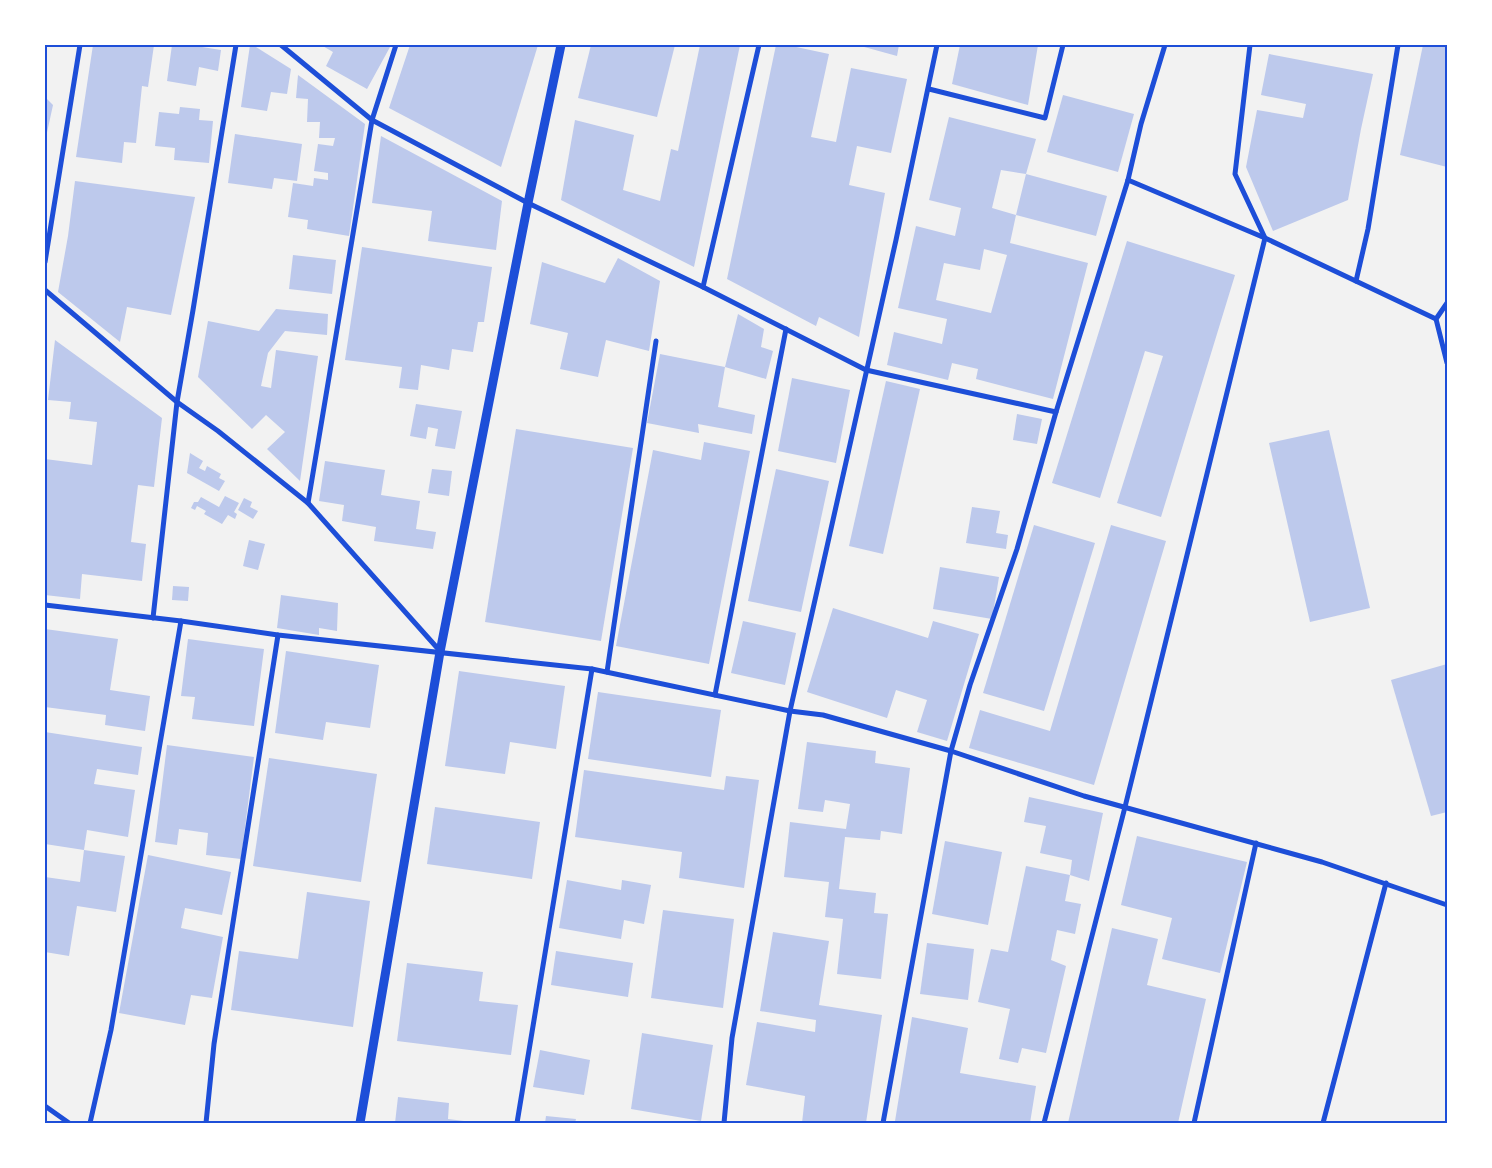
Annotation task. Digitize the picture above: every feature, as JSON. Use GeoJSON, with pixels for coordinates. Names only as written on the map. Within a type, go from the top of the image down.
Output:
{"type":"FeatureCollection","features":[{"type":"Feature","properties":{"kind":"street"},"geometry":{"type":"LineString","coordinates":[[45,262],[80,45]]}},
{"type":"Feature","properties":{"kind":"street"},"geometry":{"type":"LineString","coordinates":[[153,618],[177,402],[236,45]]}},
{"type":"Feature","properties":{"kind":"street"},"geometry":{"type":"LineString","coordinates":[[281,45],[372,120],[528,203],[703,287],[866,370],[1056,412]]}},
{"type":"Feature","properties":{"kind":"street"},"geometry":{"type":"LineString","coordinates":[[308,503],[372,120],[396,45]]}},
{"type":"Feature","properties":{"kind":"street"},"geometry":{"type":"LineString","coordinates":[[360,1123],[440,652],[561,45]]}},
{"type":"Feature","properties":{"kind":"street"},"geometry":{"type":"LineString","coordinates":[[703,287],[759,45]]}},
{"type":"Feature","properties":{"kind":"street"},"geometry":{"type":"LineString","coordinates":[[724,1123],[732,1038],[790,711],[929,89],[937,45]]}},
{"type":"Feature","properties":{"kind":"street"},"geometry":{"type":"LineString","coordinates":[[929,89],[1045,118],[1063,45]]}},
{"type":"Feature","properties":{"kind":"street"},"geometry":{"type":"LineString","coordinates":[[884,1123],[951,751],[970,685],[1018,549],[1056,412],[1128,180],[1141,124],[1165,45]]}},
{"type":"Feature","properties":{"kind":"street"},"geometry":{"type":"LineString","coordinates":[[1044,1123],[1126,807],[1265,238],[1235,174],[1250,45]]}},
{"type":"Feature","properties":{"kind":"street"},"geometry":{"type":"LineString","coordinates":[[1356,281],[1368,229],[1398,45]]}},
{"type":"Feature","properties":{"kind":"street"},"geometry":{"type":"LineString","coordinates":[[1128,180],[1265,238],[1436,320]]}},
{"type":"Feature","properties":{"kind":"street"},"geometry":{"type":"LineString","coordinates":[[45,290],[177,402],[218,430],[308,503],[440,652]]}},
{"type":"Feature","properties":{"kind":"street"},"geometry":{"type":"LineString","coordinates":[[1447,303],[1436,320],[1447,364]]}},
{"type":"Feature","properties":{"kind":"street"},"geometry":{"type":"LineString","coordinates":[[715,695],[786,329]]}},
{"type":"Feature","properties":{"kind":"street"},"geometry":{"type":"LineString","coordinates":[[607,672],[656,341]]}},
{"type":"Feature","properties":{"kind":"street"},"geometry":{"type":"LineString","coordinates":[[45,605],[278,635],[592,668],[790,711],[823,715],[951,751],[1084,796],[1322,862],[1447,905]]}},
{"type":"Feature","properties":{"kind":"street"},"geometry":{"type":"LineString","coordinates":[[90,1123],[112,1030],[181,621]]}},
{"type":"Feature","properties":{"kind":"street"},"geometry":{"type":"LineString","coordinates":[[206,1123],[214,1044],[278,635]]}},
{"type":"Feature","properties":{"kind":"street"},"geometry":{"type":"LineString","coordinates":[[517,1123],[592,668]]}},
{"type":"Feature","properties":{"kind":"street"},"geometry":{"type":"LineString","coordinates":[[1194,1123],[1256,843]]}},
{"type":"Feature","properties":{"kind":"street"},"geometry":{"type":"LineString","coordinates":[[1323,1123],[1386,884]]}},
{"type":"Feature","properties":{"kind":"street"},"geometry":{"type":"LineString","coordinates":[[45,1106],[69,1123]]}},
{"type":"Feature","properties":{"kind":"building"},"geometry":{"type":"Polygon","coordinates":[[[93,45],[154,45],[148,87],[142,86],[136,143],[124,142],[122,163],[76,157],[93,45]]]}},
{"type":"Feature","properties":{"kind":"building"},"geometry":{"type":"Polygon","coordinates":[[[172,45],[202,45],[202,47],[221,50],[218,71],[199,67],[196,86],[167,81],[172,45]]]}},
{"type":"Feature","properties":{"kind":"building"},"geometry":{"type":"Polygon","coordinates":[[[250,45],[253,45],[291,69],[287,94],[271,92],[267,111],[241,107],[250,45]]]}},
{"type":"Feature","properties":{"kind":"building"},"geometry":{"type":"Polygon","coordinates":[[[321,45],[386,45],[390,47],[367,89],[326,66],[333,52],[321,45]]]}},
{"type":"Feature","properties":{"kind":"building"},"geometry":{"type":"Polygon","coordinates":[[[410,45],[538,45],[501,167],[389,108],[410,45]]]}},
{"type":"Feature","properties":{"kind":"building"},"geometry":{"type":"Polygon","coordinates":[[[591,45],[675,45],[657,117],[578,98],[591,45]]]}},
{"type":"Feature","properties":{"kind":"building"},"geometry":{"type":"Polygon","coordinates":[[[700,45],[740,45],[694,267],[561,200],[575,120],[634,135],[623,190],[660,201],[671,149],[678,151],[700,45]]]}},
{"type":"Feature","properties":{"kind":"building"},"geometry":{"type":"Polygon","coordinates":[[[776,45],[787,45],[829,54],[811,137],[836,142],[851,68],[907,79],[891,153],[857,146],[849,185],[885,193],[859,337],[819,317],[816,326],[727,279],[776,45]]]}},
{"type":"Feature","properties":{"kind":"building"},"geometry":{"type":"Polygon","coordinates":[[[857,45],[899,45],[897,56],[857,45]]]}},
{"type":"Feature","properties":{"kind":"building"},"geometry":{"type":"Polygon","coordinates":[[[960,45],[1038,45],[1028,105],[952,84],[960,45]]]}},
{"type":"Feature","properties":{"kind":"building"},"geometry":{"type":"Polygon","coordinates":[[[1423,45],[1447,45],[1447,167],[1400,155],[1423,45]]]}},
{"type":"Feature","properties":{"kind":"building"},"geometry":{"type":"Polygon","coordinates":[[[1269,54],[1373,74],[1348,200],[1273,231],[1246,167],[1257,110],[1303,118],[1306,104],[1261,95],[1269,54]]]}},
{"type":"Feature","properties":{"kind":"building"},"geometry":{"type":"Polygon","coordinates":[[[298,75],[365,124],[349,236],[307,229],[308,220],[288,217],[293,183],[313,186],[314,178],[328,180],[328,173],[314,171],[318,144],[333,146],[335,138],[319,138],[320,122],[307,122],[308,99],[296,98],[298,75]]]}},
{"type":"Feature","properties":{"kind":"building"},"geometry":{"type":"Polygon","coordinates":[[[1063,95],[1134,114],[1118,172],[1047,152],[1063,95]]]}},
{"type":"Feature","properties":{"kind":"building"},"geometry":{"type":"Polygon","coordinates":[[[45,97],[53,105],[46,137],[45,137],[45,97]]]}},
{"type":"Feature","properties":{"kind":"building"},"geometry":{"type":"Polygon","coordinates":[[[180,107],[200,109],[199,120],[213,121],[209,163],[174,160],[175,148],[155,146],[159,112],[179,114],[180,107]]]}},
{"type":"Feature","properties":{"kind":"building"},"geometry":{"type":"Polygon","coordinates":[[[949,117],[1036,139],[1026,174],[1001,170],[992,208],[1016,215],[1010,243],[1088,263],[1053,399],[976,379],[978,369],[952,363],[948,380],[887,365],[894,332],[942,344],[947,319],[898,308],[916,226],[955,236],[961,208],[929,200],[949,117]],[[984,249],[980,270],[944,263],[936,300],[991,313],[1007,255],[984,249]]]}},
{"type":"Feature","properties":{"kind":"building"},"geometry":{"type":"Polygon","coordinates":[[[235,134],[302,144],[297,181],[274,178],[272,189],[228,183],[235,134]]]}},
{"type":"Feature","properties":{"kind":"building"},"geometry":{"type":"Polygon","coordinates":[[[381,136],[502,201],[496,250],[428,241],[432,211],[372,203],[381,136]]]}},
{"type":"Feature","properties":{"kind":"building"},"geometry":{"type":"Polygon","coordinates":[[[1026,174],[1107,196],[1096,236],[1016,215],[1026,174]]]}},
{"type":"Feature","properties":{"kind":"building"},"geometry":{"type":"Polygon","coordinates":[[[75,181],[195,197],[171,315],[127,307],[120,342],[58,292],[75,181]]]}},
{"type":"Feature","properties":{"kind":"building"},"geometry":{"type":"Polygon","coordinates":[[[1127,241],[1235,275],[1161,517],[1117,503],[1163,356],[1145,351],[1100,498],[1052,483],[1127,241]]]}},
{"type":"Feature","properties":{"kind":"building"},"geometry":{"type":"Polygon","coordinates":[[[362,247],[492,267],[484,322],[478,322],[473,352],[452,349],[449,370],[421,365],[418,390],[399,388],[402,367],[345,360],[362,247]]]}},
{"type":"Feature","properties":{"kind":"building"},"geometry":{"type":"Polygon","coordinates":[[[293,255],[336,260],[332,294],[289,289],[293,255]]]}},
{"type":"Feature","properties":{"kind":"building"},"geometry":{"type":"Polygon","coordinates":[[[618,258],[660,281],[649,351],[606,340],[598,377],[560,369],[568,333],[530,324],[542,262],[605,283],[618,258]]]}},
{"type":"Feature","properties":{"kind":"building"},"geometry":{"type":"Polygon","coordinates":[[[276,309],[328,314],[327,335],[285,331],[268,353],[261,386],[271,388],[276,350],[318,356],[300,481],[267,449],[285,432],[266,415],[252,429],[198,377],[208,321],[259,331],[276,309]]]}},
{"type":"Feature","properties":{"kind":"building"},"geometry":{"type":"Polygon","coordinates":[[[738,314],[764,329],[761,347],[773,351],[766,379],[725,367],[738,314]]]}},
{"type":"Feature","properties":{"kind":"building"},"geometry":{"type":"Polygon","coordinates":[[[55,340],[162,418],[154,487],[138,485],[131,542],[146,544],[142,581],[82,574],[80,599],[45,595],[45,459],[92,465],[97,422],[69,419],[71,402],[48,400],[55,340]]]}},
{"type":"Feature","properties":{"kind":"building"},"geometry":{"type":"Polygon","coordinates":[[[660,354],[725,367],[718,407],[755,415],[752,434],[698,424],[699,433],[647,423],[660,354]]]}},
{"type":"Feature","properties":{"kind":"building"},"geometry":{"type":"Polygon","coordinates":[[[792,378],[850,390],[836,463],[778,451],[792,378]]]}},
{"type":"Feature","properties":{"kind":"building"},"geometry":{"type":"Polygon","coordinates":[[[886,381],[920,389],[883,554],[849,546],[886,381]]]}},
{"type":"Feature","properties":{"kind":"building"},"geometry":{"type":"Polygon","coordinates":[[[416,404],[462,411],[455,449],[435,446],[438,429],[428,427],[426,439],[410,436],[416,404]]]}},
{"type":"Feature","properties":{"kind":"building"},"geometry":{"type":"Polygon","coordinates":[[[1017,414],[1042,419],[1037,444],[1013,440],[1017,414]]]}},
{"type":"Feature","properties":{"kind":"building"},"geometry":{"type":"Polygon","coordinates":[[[516,429],[633,448],[601,641],[485,622],[516,429]]]}},
{"type":"Feature","properties":{"kind":"building"},"geometry":{"type":"Polygon","coordinates":[[[1329,430],[1370,608],[1310,622],[1269,443],[1329,430]]]}},
{"type":"Feature","properties":{"kind":"building"},"geometry":{"type":"Polygon","coordinates":[[[704,442],[750,451],[709,664],[616,646],[653,450],[701,460],[704,442]]]}},
{"type":"Feature","properties":{"kind":"building"},"geometry":{"type":"Polygon","coordinates":[[[190,453],[203,461],[199,468],[205,471],[207,466],[221,474],[219,478],[225,481],[219,491],[187,473],[190,453]]]}},
{"type":"Feature","properties":{"kind":"building"},"geometry":{"type":"Polygon","coordinates":[[[325,461],[385,470],[381,495],[420,501],[416,529],[436,532],[433,549],[374,541],[376,527],[342,521],[344,505],[319,501],[325,461]]]}},
{"type":"Feature","properties":{"kind":"building"},"geometry":{"type":"Polygon","coordinates":[[[432,469],[452,471],[449,496],[428,493],[432,469]]]}},
{"type":"Feature","properties":{"kind":"building"},"geometry":{"type":"Polygon","coordinates":[[[776,469],[829,481],[801,612],[748,601],[776,469]]]}},
{"type":"Feature","properties":{"kind":"building"},"geometry":{"type":"Polygon","coordinates":[[[225,496],[239,503],[234,512],[237,514],[235,519],[228,515],[222,524],[204,514],[206,511],[197,506],[195,510],[191,508],[194,502],[198,502],[201,497],[219,507],[225,496]]]}},
{"type":"Feature","properties":{"kind":"building"},"geometry":{"type":"Polygon","coordinates":[[[244,498],[252,502],[250,507],[258,511],[253,519],[238,510],[244,498]]]}},
{"type":"Feature","properties":{"kind":"building"},"geometry":{"type":"Polygon","coordinates":[[[972,507],[1000,511],[996,533],[1008,535],[1006,549],[966,543],[972,507]]]}},
{"type":"Feature","properties":{"kind":"building"},"geometry":{"type":"Polygon","coordinates":[[[1034,525],[1095,543],[1044,711],[983,693],[1034,525]]]}},
{"type":"Feature","properties":{"kind":"building"},"geometry":{"type":"Polygon","coordinates":[[[1111,525],[1166,541],[1094,785],[969,748],[980,710],[1050,731],[1111,525]]]}},
{"type":"Feature","properties":{"kind":"building"},"geometry":{"type":"Polygon","coordinates":[[[249,540],[265,544],[258,570],[243,566],[249,540]]]}},
{"type":"Feature","properties":{"kind":"building"},"geometry":{"type":"Polygon","coordinates":[[[940,567],[999,577],[992,619],[933,609],[940,567]]]}},
{"type":"Feature","properties":{"kind":"building"},"geometry":{"type":"Polygon","coordinates":[[[173,586],[189,587],[188,601],[172,600],[173,586]]]}},
{"type":"Feature","properties":{"kind":"building"},"geometry":{"type":"Polygon","coordinates":[[[281,595],[338,603],[337,631],[319,628],[319,635],[277,628],[281,595]]]}},
{"type":"Feature","properties":{"kind":"building"},"geometry":{"type":"Polygon","coordinates":[[[833,608],[928,638],[933,621],[979,634],[947,741],[917,732],[927,700],[896,690],[887,718],[807,692],[833,608]]]}},
{"type":"Feature","properties":{"kind":"building"},"geometry":{"type":"Polygon","coordinates":[[[743,621],[796,633],[785,685],[731,673],[743,621]]]}},
{"type":"Feature","properties":{"kind":"building"},"geometry":{"type":"Polygon","coordinates":[[[45,629],[118,639],[110,690],[150,696],[145,731],[105,725],[106,715],[45,707],[45,629]]]}},
{"type":"Feature","properties":{"kind":"building"},"geometry":{"type":"Polygon","coordinates":[[[188,639],[264,649],[254,726],[192,719],[195,697],[181,696],[188,639]]]}},
{"type":"Feature","properties":{"kind":"building"},"geometry":{"type":"Polygon","coordinates":[[[286,651],[379,665],[370,728],[326,722],[323,740],[275,733],[286,651]]]}},
{"type":"Feature","properties":{"kind":"building"},"geometry":{"type":"Polygon","coordinates":[[[1447,664],[1447,812],[1431,816],[1391,680],[1447,664]]]}},
{"type":"Feature","properties":{"kind":"building"},"geometry":{"type":"Polygon","coordinates":[[[459,671],[565,686],[556,749],[510,742],[505,774],[445,766],[459,671]]]}},
{"type":"Feature","properties":{"kind":"building"},"geometry":{"type":"Polygon","coordinates":[[[598,692],[721,710],[711,777],[588,759],[598,692]]]}},
{"type":"Feature","properties":{"kind":"building"},"geometry":{"type":"Polygon","coordinates":[[[45,732],[142,747],[138,775],[97,769],[94,784],[135,790],[128,837],[87,830],[84,850],[45,844],[45,732]]]}},
{"type":"Feature","properties":{"kind":"building"},"geometry":{"type":"Polygon","coordinates":[[[807,742],[876,751],[875,763],[910,768],[902,834],[881,831],[880,840],[845,837],[839,889],[876,893],[874,913],[888,914],[881,979],[837,974],[843,919],[825,917],[829,882],[784,877],[790,822],[846,829],[850,804],[825,800],[823,812],[798,809],[807,742]]]}},
{"type":"Feature","properties":{"kind":"building"},"geometry":{"type":"Polygon","coordinates":[[[167,745],[254,757],[241,859],[206,855],[208,833],[179,829],[177,845],[155,842],[167,745]]]}},
{"type":"Feature","properties":{"kind":"building"},"geometry":{"type":"Polygon","coordinates":[[[269,758],[377,774],[361,882],[253,866],[269,758]]]}},
{"type":"Feature","properties":{"kind":"building"},"geometry":{"type":"Polygon","coordinates":[[[584,770],[724,790],[726,776],[759,780],[744,888],[679,878],[682,852],[575,837],[584,770]]]}},
{"type":"Feature","properties":{"kind":"building"},"geometry":{"type":"Polygon","coordinates":[[[1029,797],[1103,813],[1089,881],[1070,875],[1072,860],[1040,853],[1046,826],[1024,822],[1029,797]]]}},
{"type":"Feature","properties":{"kind":"building"},"geometry":{"type":"Polygon","coordinates":[[[435,807],[540,822],[532,879],[427,864],[435,807]]]}},
{"type":"Feature","properties":{"kind":"building"},"geometry":{"type":"Polygon","coordinates":[[[1137,836],[1247,862],[1220,973],[1162,959],[1172,918],[1121,905],[1137,836]]]}},
{"type":"Feature","properties":{"kind":"building"},"geometry":{"type":"Polygon","coordinates":[[[945,841],[1002,852],[988,925],[932,914],[945,841]]]}},
{"type":"Feature","properties":{"kind":"building"},"geometry":{"type":"Polygon","coordinates":[[[84,850],[125,856],[116,912],[77,906],[69,956],[45,952],[45,877],[80,882],[84,850]]]}},
{"type":"Feature","properties":{"kind":"building"},"geometry":{"type":"Polygon","coordinates":[[[148,855],[231,872],[222,915],[185,908],[181,928],[223,937],[212,998],[191,995],[185,1025],[119,1013],[148,855]]]}},
{"type":"Feature","properties":{"kind":"building"},"geometry":{"type":"Polygon","coordinates":[[[1026,866],[1070,875],[1065,901],[1081,904],[1075,934],[1057,930],[1051,960],[1066,966],[1046,1053],[1022,1048],[1018,1063],[999,1059],[1010,1009],[978,1002],[991,949],[1008,952],[1026,866]]]}},
{"type":"Feature","properties":{"kind":"building"},"geometry":{"type":"Polygon","coordinates":[[[567,880],[621,890],[622,880],[651,885],[644,924],[624,920],[621,939],[559,928],[567,880]]]}},
{"type":"Feature","properties":{"kind":"building"},"geometry":{"type":"Polygon","coordinates":[[[307,892],[370,901],[353,1027],[231,1010],[239,951],[298,959],[307,892]]]}},
{"type":"Feature","properties":{"kind":"building"},"geometry":{"type":"Polygon","coordinates":[[[663,910],[734,919],[723,1008],[651,998],[663,910]]]}},
{"type":"Feature","properties":{"kind":"building"},"geometry":{"type":"Polygon","coordinates":[[[1112,928],[1158,939],[1147,985],[1206,999],[1178,1123],[1068,1123],[1112,928]]]}},
{"type":"Feature","properties":{"kind":"building"},"geometry":{"type":"Polygon","coordinates":[[[773,932],[829,941],[819,1005],[882,1015],[866,1123],[802,1123],[805,1096],[746,1085],[757,1022],[815,1032],[816,1020],[760,1011],[773,932]]]}},
{"type":"Feature","properties":{"kind":"building"},"geometry":{"type":"Polygon","coordinates":[[[927,943],[974,949],[968,1000],[920,994],[927,943]]]}},
{"type":"Feature","properties":{"kind":"building"},"geometry":{"type":"Polygon","coordinates":[[[556,951],[633,963],[628,997],[551,985],[556,951]]]}},
{"type":"Feature","properties":{"kind":"building"},"geometry":{"type":"Polygon","coordinates":[[[407,963],[483,972],[479,1001],[518,1005],[511,1055],[397,1041],[407,963]]]}},
{"type":"Feature","properties":{"kind":"building"},"geometry":{"type":"Polygon","coordinates":[[[912,1017],[968,1028],[960,1073],[1036,1086],[1030,1123],[906,1123],[895,1121],[912,1017]]]}},
{"type":"Feature","properties":{"kind":"building"},"geometry":{"type":"Polygon","coordinates":[[[642,1033],[713,1045],[701,1121],[631,1109],[642,1033]]]}},
{"type":"Feature","properties":{"kind":"building"},"geometry":{"type":"Polygon","coordinates":[[[540,1050],[590,1060],[584,1095],[533,1087],[540,1050]]]}},
{"type":"Feature","properties":{"kind":"building"},"geometry":{"type":"Polygon","coordinates":[[[398,1097],[449,1103],[448,1119],[472,1123],[395,1123],[398,1097]]]}},
{"type":"Feature","properties":{"kind":"building"},"geometry":{"type":"Polygon","coordinates":[[[546,1116],[576,1119],[575,1123],[545,1123],[546,1116]]]}}]}
